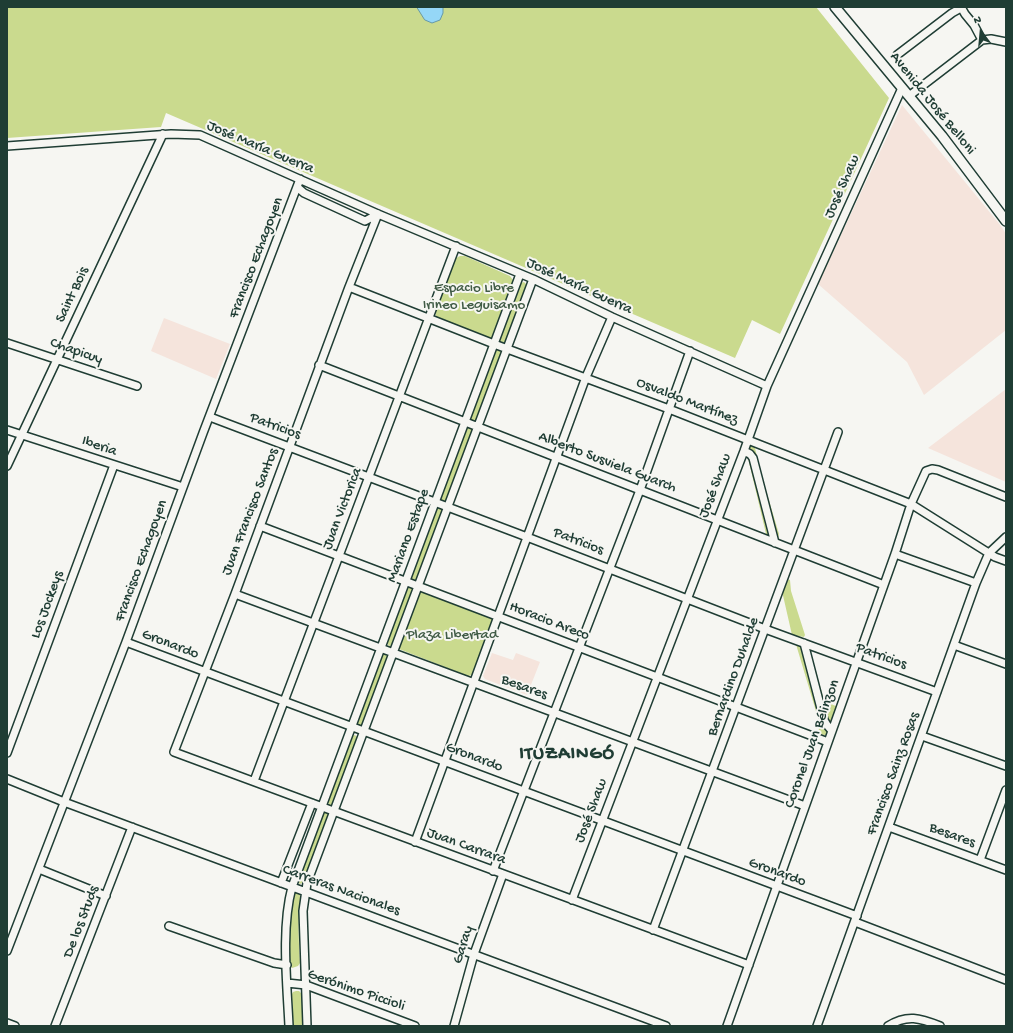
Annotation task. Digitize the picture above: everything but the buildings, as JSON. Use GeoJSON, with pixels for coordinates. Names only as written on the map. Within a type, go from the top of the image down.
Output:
{"type":"FeatureCollection","features":[{"type":"Feature","properties":{"kind":"main road","name":"Avenida José Belloni"},"geometry":{"type":"LineString","coordinates":[[835,7],[942,136],[1006,221]]}},
{"type":"Feature","properties":{"kind":"street"},"geometry":{"type":"LineString","coordinates":[[897,55],[952,13],[961,8],[974,25],[982,40]]}},
{"type":"Feature","properties":{"kind":"street"},"geometry":{"type":"LineString","coordinates":[[908,96],[982,40],[991,39],[1006,42]]}},
{"type":"Feature","properties":{"kind":"street","name":"José Shaw"},"geometry":{"type":"LineString","coordinates":[[572,900],[744,451],[767,386],[902,88]]}},
{"type":"Feature","properties":{"kind":"street","name":"José María Guerra"},"geometry":{"type":"LineString","coordinates":[[8,148],[163,134],[200,135],[378,214],[534,279],[612,317],[767,386]]}},
{"type":"Feature","properties":{"kind":"street","name":"Saint Bois"},"geometry":{"type":"LineString","coordinates":[[7,466],[163,134]]}},
{"type":"Feature","properties":{"kind":"street","name":"Francisco Echagoyen"},"geometry":{"type":"LineString","coordinates":[[7,951],[126,642],[300,179]]}},
{"type":"Feature","properties":{"kind":"street","name":"José María Guerra"},"geometry":{"type":"LineString","coordinates":[[297,187],[304,193],[365,221],[378,214]]}},
{"type":"Feature","properties":{"kind":"street","name":"Juan Francisco Santos"},"geometry":{"type":"LineString","coordinates":[[174,752],[235,594],[349,287],[378,214]]}},
{"type":"Feature","properties":{"kind":"street","name":"Juan Victorica"},"geometry":{"type":"LineString","coordinates":[[254,781],[456,246]]}},
{"type":"Feature","properties":{"kind":"street","name":"Mariano Estape"},"geometry":{"type":"LineString","coordinates":[[289,1026],[286,926],[292,887],[520,274]]}},
{"type":"Feature","properties":{"kind":"street","name":"Mariano Estape"},"geometry":{"type":"LineString","coordinates":[[307,1026],[303,911],[307,883],[534,279]]}},
{"type":"Feature","properties":{"kind":"street","name":"Osvaldo Martínez"},"geometry":{"type":"LineString","coordinates":[[349,287],[494,344],[669,409],[911,504],[995,557],[1006,561]]}},
{"type":"Feature","properties":{"kind":"street"},"geometry":{"type":"LineString","coordinates":[[415,842],[444,761],[475,683],[527,537],[558,458],[586,377],[612,317]]}},
{"type":"Feature","properties":{"kind":"street","name":"Chapicuy"},"geometry":{"type":"LineString","coordinates":[[7,342],[137,386]]}},
{"type":"Feature","properties":{"kind":"street"},"geometry":{"type":"LineString","coordinates":[[493,871],[640,490],[690,351]]}},
{"type":"Feature","properties":{"kind":"street","name":"Alberto Susviela Guarch"},"geometry":{"type":"LineString","coordinates":[[320,365],[884,585]]}},
{"type":"Feature","properties":{"kind":"street","name":"Patricios"},"geometry":{"type":"LineString","coordinates":[[210,417],[765,629],[937,692]]}},
{"type":"Feature","properties":{"kind":"street","name":"Iberia"},"geometry":{"type":"LineString","coordinates":[[7,430],[183,488]]}},
{"type":"Feature","properties":{"kind":"street","name":"Bernardino Duhalde"},"geometry":{"type":"LineString","coordinates":[[653,930],[713,772],[838,432]]}},
{"type":"Feature","properties":{"kind":"street"},"geometry":{"type":"LineString","coordinates":[[744,451],[750,454],[753,458],[775,542]]}},
{"type":"Feature","properties":{"kind":"street","name":"Los Jockeys"},"geometry":{"type":"LineString","coordinates":[[7,753],[114,466]]}},
{"type":"Feature","properties":{"kind":"street","name":"Coronel Juan Bélinzon"},"geometry":{"type":"LineString","coordinates":[[727,1026],[895,554],[911,504],[926,471],[932,468],[1006,497]]}},
{"type":"Feature","properties":{"kind":"street","name":"Horacio Areco"},"geometry":{"type":"LineString","coordinates":[[260,526],[828,742]]}},
{"type":"Feature","properties":{"kind":"street","name":"Francisco Sainz Rosas"},"geometry":{"type":"LineString","coordinates":[[817,1026],[976,583],[989,553],[1006,537]]}},
{"type":"Feature","properties":{"kind":"street"},"geometry":{"type":"LineString","coordinates":[[895,554],[976,583]]}},
{"type":"Feature","properties":{"kind":"street","name":"Besares"},"geometry":{"type":"LineString","coordinates":[[235,594],[805,806]]}},
{"type":"Feature","properties":{"kind":"street","name":"Gronardo"},"geometry":{"type":"LineString","coordinates":[[126,642],[776,887],[1006,980]]}},
{"type":"Feature","properties":{"kind":"street"},"geometry":{"type":"LineString","coordinates":[[804,643],[824,720],[832,731]]}},
{"type":"Feature","properties":{"kind":"street"},"geometry":{"type":"LineString","coordinates":[[954,645],[1006,664]]}},
{"type":"Feature","properties":{"kind":"street"},"geometry":{"type":"LineString","coordinates":[[922,736],[1006,766]]}},
{"type":"Feature","properties":{"kind":"street","name":"Juan Carrara"},"geometry":{"type":"LineString","coordinates":[[174,752],[749,965]]}},
{"type":"Feature","properties":{"kind":"street","name":"Carreras Nacionales"},"geometry":{"type":"LineString","coordinates":[[7,779],[64,802],[666,1026]]}},
{"type":"Feature","properties":{"kind":"street"},"geometry":{"type":"LineString","coordinates":[[980,860],[1006,790]]}},
{"type":"Feature","properties":{"kind":"street"},"geometry":{"type":"LineString","coordinates":[[281,883],[312,803]]}},
{"type":"Feature","properties":{"kind":"street","name":"De los Studs"},"geometry":{"type":"LineString","coordinates":[[55,1026],[132,827]]}},
{"type":"Feature","properties":{"kind":"street","name":"Besares"},"geometry":{"type":"LineString","coordinates":[[889,827],[1006,870]]}},
{"type":"Feature","properties":{"kind":"street"},"geometry":{"type":"LineString","coordinates":[[39,869],[106,896]]}},
{"type":"Feature","properties":{"kind":"street","name":"Garay"},"geometry":{"type":"LineString","coordinates":[[454,1026],[474,954],[504,874]]}},
{"type":"Feature","properties":{"kind":"street"},"geometry":{"type":"LineString","coordinates":[[169,926],[274,963],[287,965]]}},
{"type":"Feature","properties":{"kind":"street","name":"Gerónimo Piccioli"},"geometry":{"type":"LineString","coordinates":[[287,983],[306,985],[416,1026]]}},
{"type":"Feature","properties":{"kind":"street"},"geometry":{"type":"LineString","coordinates":[[888,1026],[904,1019],[914,1018],[925,1020],[940,1026]]}},
{"type":"Feature","properties":{"kind":"street"},"geometry":{"type":"LineString","coordinates":[[7,1023],[15,1026]]}},
{"type":"Feature","properties":{"kind":"shaded area"},"geometry":{"type":"Polygon","coordinates":[[[902,105],[1006,234],[1006,330],[924,395],[907,362],[818,284],[902,105]]]}},
{"type":"Feature","properties":{"kind":"shaded area"},"geometry":{"type":"Polygon","coordinates":[[[164,318],[230,344],[216,379],[151,351],[164,318]]]}},
{"type":"Feature","properties":{"kind":"shaded area"},"geometry":{"type":"Polygon","coordinates":[[[1006,389],[1006,482],[928,448],[1002,392],[1006,389]]]}},
{"type":"Feature","properties":{"kind":"shaded area"},"geometry":{"type":"Polygon","coordinates":[[[492,653],[513,660],[516,653],[540,662],[527,695],[485,679],[483,676],[492,653]]]}},
{"type":"Feature","properties":{"kind":"green space"},"geometry":{"type":"Polygon","coordinates":[[[7,7],[816,7],[889,98],[780,334],[752,320],[735,358],[166,113],[161,127],[7,138],[7,7]]]}},
{"type":"Feature","properties":{"kind":"green space","name":"Espacio Libre Irineo Leguisamo"},"geometry":{"type":"Polygon","coordinates":[[[465,256],[510,276],[513,280],[491,339],[437,319],[435,312],[456,258],[465,256]]]}},
{"type":"Feature","properties":{"kind":"green space"},"geometry":{"type":"Polygon","coordinates":[[[524,282],[527,285],[505,342],[502,342],[500,341],[500,337],[521,283],[524,282]]]}},
{"type":"Feature","properties":{"kind":"green space"},"geometry":{"type":"Polygon","coordinates":[[[497,348],[503,351],[476,421],[473,422],[470,419],[497,348]]]}},
{"type":"Feature","properties":{"kind":"green space"},"geometry":{"type":"Polygon","coordinates":[[[470,427],[473,431],[447,501],[443,502],[441,497],[467,428],[470,427]]]}},
{"type":"Feature","properties":{"kind":"green space"},"geometry":{"type":"Polygon","coordinates":[[[751,443],[754,444],[779,534],[778,539],[767,538],[748,458],[743,456],[751,443]]]}},
{"type":"Feature","properties":{"kind":"green space"},"geometry":{"type":"Polygon","coordinates":[[[437,507],[441,507],[444,510],[417,580],[414,581],[411,578],[437,507]]]}},
{"type":"Feature","properties":{"kind":"green space"},"geometry":{"type":"Polygon","coordinates":[[[787,579],[790,580],[791,591],[805,635],[804,637],[792,635],[782,591],[787,579]]]}},
{"type":"Feature","properties":{"kind":"green space"},"geometry":{"type":"Polygon","coordinates":[[[410,587],[413,590],[393,645],[389,646],[387,643],[407,588],[410,587]]]}},
{"type":"Feature","properties":{"kind":"green space","name":"Plaza Libertad"},"geometry":{"type":"Polygon","coordinates":[[[423,591],[492,617],[493,620],[472,675],[468,676],[399,649],[419,594],[423,591]]]}},
{"type":"Feature","properties":{"kind":"green space"},"geometry":{"type":"Polygon","coordinates":[[[795,641],[809,646],[824,701],[838,707],[828,734],[818,734],[818,718],[795,641]]]}},
{"type":"Feature","properties":{"kind":"green space"},"geometry":{"type":"Polygon","coordinates":[[[385,654],[388,657],[363,725],[360,726],[357,721],[382,655],[385,654]]]}},
{"type":"Feature","properties":{"kind":"green space"},"geometry":{"type":"Polygon","coordinates":[[[355,735],[358,738],[334,804],[330,805],[328,800],[352,736],[355,735]]]}},
{"type":"Feature","properties":{"kind":"green space"},"geometry":{"type":"Polygon","coordinates":[[[323,812],[327,812],[328,816],[304,882],[300,884],[297,881],[323,812]]]}},
{"type":"Feature","properties":{"kind":"green space"},"geometry":{"type":"Polygon","coordinates":[[[296,892],[300,893],[301,898],[299,912],[300,963],[298,966],[292,968],[290,964],[289,948],[289,915],[293,897],[296,892]]]}},
{"type":"Feature","properties":{"kind":"green space"},"geometry":{"type":"Polygon","coordinates":[[[299,991],[302,994],[303,1026],[293,1026],[292,994],[299,991]]]}},
{"type":"Feature","properties":{"kind":"water"},"geometry":{"type":"Polygon","coordinates":[[[417,7],[443,7],[443,13],[440,20],[432,23],[425,20],[417,7]]]}},
{"type":"Feature","properties":{"kind":"district","name":"ITUZAINGÓ"},"geometry":{"type":"Point","coordinates":[567,755]}}]}
